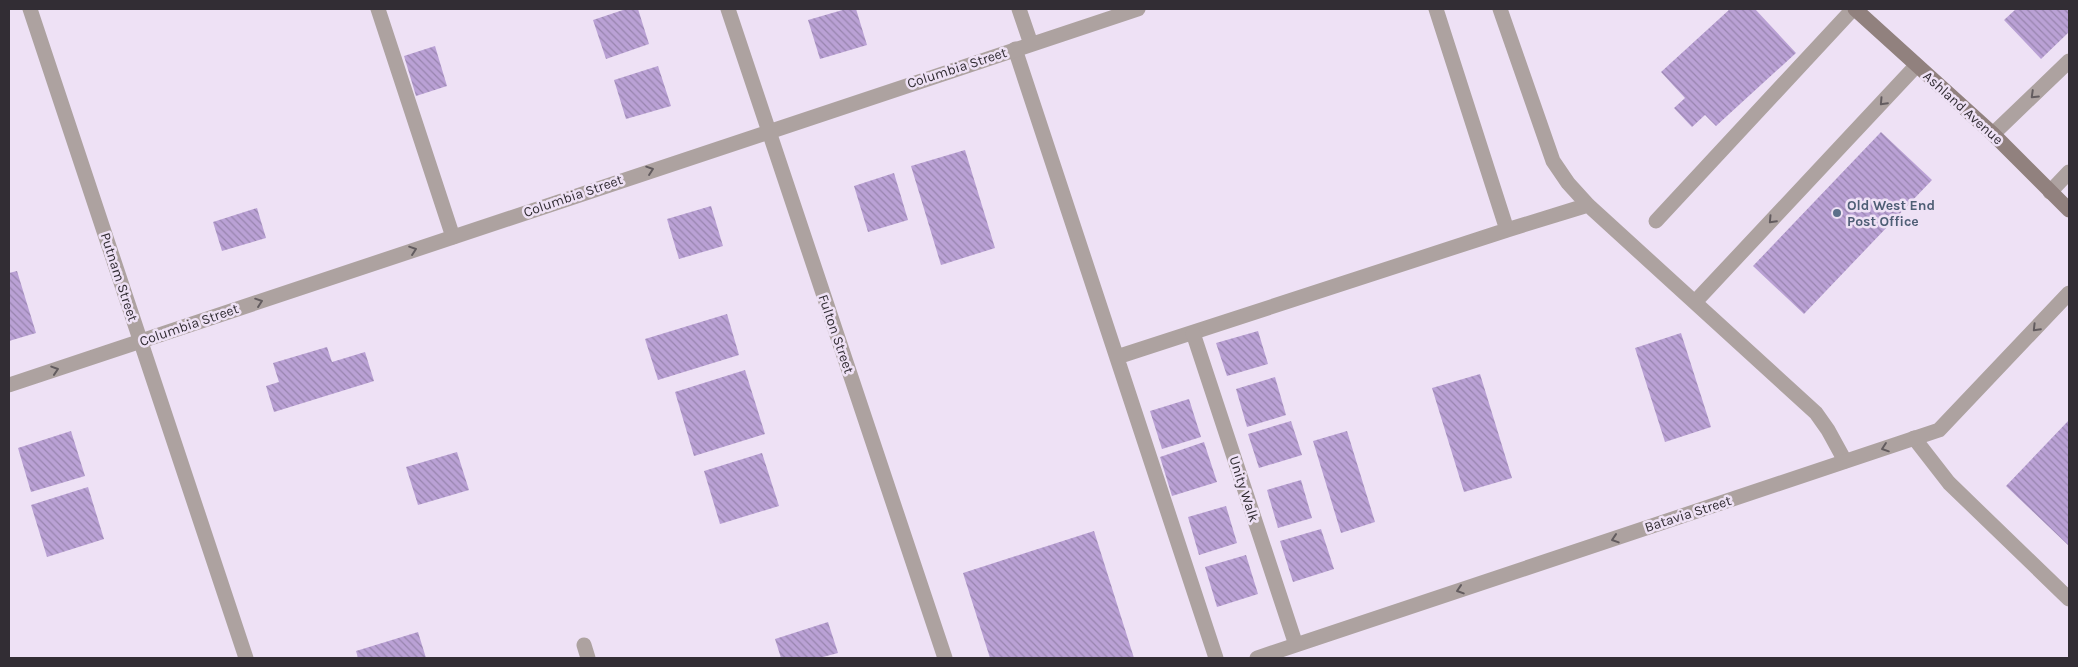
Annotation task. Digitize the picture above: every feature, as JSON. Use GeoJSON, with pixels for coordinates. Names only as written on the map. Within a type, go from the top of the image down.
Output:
{"type":"FeatureCollection","features":[{"type":"Feature","properties":{"kind":"street","name":"Putnam Street"},"geometry":{"type":"LineString","coordinates":[[30,9],[246,658]]}},
{"type":"Feature","properties":{"kind":"street"},"geometry":{"type":"LineString","coordinates":[[378,9],[453,236]]}},
{"type":"Feature","properties":{"kind":"street","name":"Fulton Street"},"geometry":{"type":"LineString","coordinates":[[728,9],[945,658]]}},
{"type":"Feature","properties":{"kind":"street"},"geometry":{"type":"LineString","coordinates":[[1019,9],[1031,44]]}},
{"type":"Feature","properties":{"kind":"street","name":"Columbia Street"},"geometry":{"type":"LineString","coordinates":[[9,385],[1138,9]]}},
{"type":"Feature","properties":{"kind":"street"},"geometry":{"type":"LineString","coordinates":[[1436,9],[1507,230]]}},
{"type":"Feature","properties":{"kind":"street"},"geometry":{"type":"LineString","coordinates":[[1500,9],[1553,161],[1568,183],[1588,205],[1816,414],[1828,430],[1845,462]]}},
{"type":"Feature","properties":{"kind":"street"},"geometry":{"type":"LineString","coordinates":[[1656,221],[1854,9]]}},
{"type":"Feature","properties":{"kind":"street","name":"Ashland Avenue"},"geometry":{"type":"LineString","coordinates":[[1854,9],[1993,134],[2069,210]]}},
{"type":"Feature","properties":{"kind":"street"},"geometry":{"type":"LineString","coordinates":[[1016,49],[1216,658]]}},
{"type":"Feature","properties":{"kind":"street"},"geometry":{"type":"LineString","coordinates":[[1993,134],[2069,61]]}},
{"type":"Feature","properties":{"kind":"street"},"geometry":{"type":"LineString","coordinates":[[1695,302],[1916,66]]}},
{"type":"Feature","properties":{"kind":"street"},"geometry":{"type":"LineString","coordinates":[[2050,192],[2069,172]]}},
{"type":"Feature","properties":{"kind":"street"},"geometry":{"type":"LineString","coordinates":[[1117,357],[1588,205]]}},
{"type":"Feature","properties":{"kind":"street","name":"Batavia Street"},"geometry":{"type":"LineString","coordinates":[[1257,658],[1939,430],[2069,293]]}},
{"type":"Feature","properties":{"kind":"street","name":"Unity Walk"},"geometry":{"type":"LineString","coordinates":[[1192,332],[1296,645]]}},
{"type":"Feature","properties":{"kind":"street"},"geometry":{"type":"LineString","coordinates":[[1914,438],[1949,483],[2069,599]]}},
{"type":"Feature","properties":{"kind":"building"},"geometry":{"type":"Polygon","coordinates":[[[626,9],[638,9],[649,44],[606,59],[593,20],[626,9]]]}},
{"type":"Feature","properties":{"kind":"building"},"geometry":{"type":"Polygon","coordinates":[[[846,9],[856,9],[867,45],[820,59],[808,20],[846,9]]]}},
{"type":"Feature","properties":{"kind":"building"},"geometry":{"type":"Polygon","coordinates":[[[1730,9],[1755,9],[1796,53],[1716,126],[1705,115],[1692,127],[1674,108],[1685,98],[1661,72],[1730,9]]]}},
{"type":"Feature","properties":{"kind":"building"},"geometry":{"type":"Polygon","coordinates":[[[2016,9],[2069,9],[2069,32],[2041,59],[2004,20],[2016,9]]]}},
{"type":"Feature","properties":{"kind":"building"},"geometry":{"type":"Polygon","coordinates":[[[435,46],[447,86],[416,96],[404,56],[435,46]]]}},
{"type":"Feature","properties":{"kind":"building"},"geometry":{"type":"Polygon","coordinates":[[[658,66],[671,106],[626,119],[614,80],[658,66]]]}},
{"type":"Feature","properties":{"kind":"building"},"geometry":{"type":"Polygon","coordinates":[[[1881,132],[1932,180],[1804,314],[1753,266],[1881,132]]]}},
{"type":"Feature","properties":{"kind":"building"},"geometry":{"type":"Polygon","coordinates":[[[965,150],[995,248],[941,265],[911,166],[965,150]]]}},
{"type":"Feature","properties":{"kind":"building"},"geometry":{"type":"Polygon","coordinates":[[[894,173],[908,220],[868,232],[854,186],[894,173]]]}},
{"type":"Feature","properties":{"kind":"building"},"geometry":{"type":"Polygon","coordinates":[[[711,206],[723,246],[679,259],[667,219],[711,206]]]}},
{"type":"Feature","properties":{"kind":"building"},"geometry":{"type":"Polygon","coordinates":[[[257,208],[266,238],[222,251],[213,222],[257,208]]]}},
{"type":"Feature","properties":{"kind":"building"},"geometry":{"type":"Polygon","coordinates":[[[17,271],[36,333],[9,341],[9,273],[17,271]]]}},
{"type":"Feature","properties":{"kind":"building"},"geometry":{"type":"Polygon","coordinates":[[[727,314],[739,355],[658,380],[645,339],[727,314]]]}},
{"type":"Feature","properties":{"kind":"building"},"geometry":{"type":"Polygon","coordinates":[[[1258,331],[1268,364],[1227,376],[1216,343],[1258,331]]]}},
{"type":"Feature","properties":{"kind":"building"},"geometry":{"type":"Polygon","coordinates":[[[1681,333],[1711,427],[1665,442],[1635,348],[1681,333]]]}},
{"type":"Feature","properties":{"kind":"building"},"geometry":{"type":"Polygon","coordinates":[[[327,347],[332,362],[365,352],[374,381],[274,412],[266,386],[279,382],[273,363],[327,347]]]}},
{"type":"Feature","properties":{"kind":"building"},"geometry":{"type":"Polygon","coordinates":[[[745,370],[765,434],[694,456],[675,392],[745,370]]]}},
{"type":"Feature","properties":{"kind":"building"},"geometry":{"type":"Polygon","coordinates":[[[1480,374],[1512,478],[1464,492],[1432,388],[1480,374]]]}},
{"type":"Feature","properties":{"kind":"building"},"geometry":{"type":"Polygon","coordinates":[[[1275,377],[1286,415],[1247,427],[1236,389],[1275,377]]]}},
{"type":"Feature","properties":{"kind":"building"},"geometry":{"type":"Polygon","coordinates":[[[1189,399],[1201,437],[1162,449],[1150,411],[1189,399]]]}},
{"type":"Feature","properties":{"kind":"building"},"geometry":{"type":"Polygon","coordinates":[[[2069,420],[2069,546],[2006,486],[2069,420]]]}},
{"type":"Feature","properties":{"kind":"building"},"geometry":{"type":"Polygon","coordinates":[[[1291,421],[1302,455],[1259,468],[1248,434],[1291,421]]]}},
{"type":"Feature","properties":{"kind":"building"},"geometry":{"type":"Polygon","coordinates":[[[71,431],[85,476],[31,492],[18,448],[71,431]]]}},
{"type":"Feature","properties":{"kind":"building"},"geometry":{"type":"Polygon","coordinates":[[[1347,431],[1375,522],[1341,533],[1313,441],[1347,431]]]}},
{"type":"Feature","properties":{"kind":"building"},"geometry":{"type":"Polygon","coordinates":[[[1204,442],[1217,482],[1172,496],[1160,457],[1204,442]]]}},
{"type":"Feature","properties":{"kind":"building"},"geometry":{"type":"Polygon","coordinates":[[[457,452],[469,490],[418,505],[406,467],[457,452]]]}},
{"type":"Feature","properties":{"kind":"building"},"geometry":{"type":"Polygon","coordinates":[[[762,453],[779,506],[720,524],[704,471],[762,453]]]}},
{"type":"Feature","properties":{"kind":"building"},"geometry":{"type":"Polygon","coordinates":[[[1301,480],[1312,518],[1278,528],[1267,490],[1301,480]]]}},
{"type":"Feature","properties":{"kind":"building"},"geometry":{"type":"Polygon","coordinates":[[[88,487],[104,539],[47,557],[31,505],[88,487]]]}},
{"type":"Feature","properties":{"kind":"building"},"geometry":{"type":"Polygon","coordinates":[[[1226,506],[1237,543],[1199,555],[1188,517],[1226,506]]]}},
{"type":"Feature","properties":{"kind":"building"},"geometry":{"type":"Polygon","coordinates":[[[1321,529],[1334,569],[1293,582],[1280,541],[1321,529]]]}},
{"type":"Feature","properties":{"kind":"building"},"geometry":{"type":"Polygon","coordinates":[[[1094,531],[1134,658],[990,658],[963,573],[1094,531]]]}},
{"type":"Feature","properties":{"kind":"building"},"geometry":{"type":"Polygon","coordinates":[[[1246,555],[1258,594],[1217,607],[1205,567],[1246,555]]]}},
{"type":"Feature","properties":{"kind":"building"},"geometry":{"type":"Polygon","coordinates":[[[828,622],[838,653],[819,658],[781,658],[775,639],[828,622]]]}},
{"type":"Feature","properties":{"kind":"building"},"geometry":{"type":"Polygon","coordinates":[[[418,632],[426,658],[358,658],[356,651],[418,632]]]}},
{"type":"Feature","properties":{"kind":"place","name":"Old West End Post Office"},"geometry":{"type":"Point","coordinates":[1837,213]}}]}
